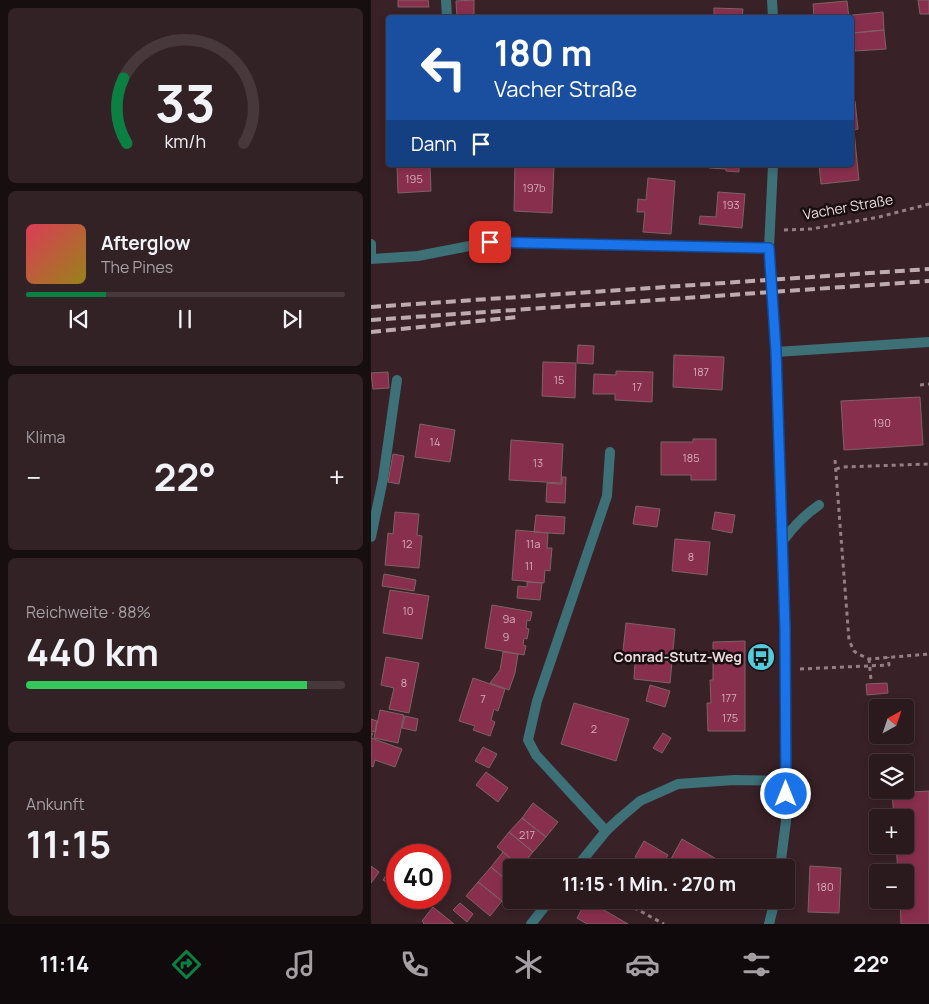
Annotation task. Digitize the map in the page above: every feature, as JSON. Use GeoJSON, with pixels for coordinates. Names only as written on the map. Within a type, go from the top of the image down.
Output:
{"type":"FeatureCollection","features":[{"type":"Feature","properties":{"kind":"street"},"geometry":{"type":"LineString","coordinates":[[446,0],[447,15]]}},
{"type":"Feature","properties":{"kind":"street"},"geometry":{"type":"LineString","coordinates":[[772,0],[773,15]]}},
{"type":"Feature","properties":{"kind":"street"},"geometry":{"type":"LineString","coordinates":[[773,167],[769,248],[776,352],[786,647],[786,821],[781,859]]}},
{"type":"Feature","properties":{"kind":"street"},"geometry":{"type":"LineString","coordinates":[[371,244],[371,259],[418,256],[490,242],[769,248]]}},
{"type":"Feature","properties":{"kind":"street"},"geometry":{"type":"LineString","coordinates":[[776,352],[929,342]]}},
{"type":"Feature","properties":{"kind":"street"},"geometry":{"type":"LineString","coordinates":[[371,537],[383,480],[397,380]]}},
{"type":"Feature","properties":{"kind":"street"},"geometry":{"type":"LineString","coordinates":[[607,831],[536,755],[529,740],[537,701],[607,496],[610,452]]}},
{"type":"Feature","properties":{"kind":"street"},"geometry":{"type":"LineString","coordinates":[[782,542],[807,513],[819,506]]}},
{"type":"Feature","properties":{"kind":"street"},"geometry":{"type":"LineString","coordinates":[[584,859],[607,831],[641,801],[678,784],[734,780],[786,781]]}},
{"type":"Feature","properties":{"kind":"street"},"geometry":{"type":"LineString","coordinates":[[531,924],[543,909]]}},
{"type":"Feature","properties":{"kind":"street"},"geometry":{"type":"LineString","coordinates":[[769,924],[773,909]]}},
{"type":"Feature","properties":{"kind":"path","name":"Vacher Straße"},"geometry":{"type":"LineString","coordinates":[[770,230],[811,229],[879,217],[929,204]]}},
{"type":"Feature","properties":{"kind":"path"},"geometry":{"type":"LineString","coordinates":[[920,385],[929,384]]}},
{"type":"Feature","properties":{"kind":"path"},"geometry":{"type":"LineString","coordinates":[[835,460],[849,640],[854,651],[862,657],[869,659],[929,654]]}},
{"type":"Feature","properties":{"kind":"path"},"geometry":{"type":"LineString","coordinates":[[836,469],[843,467],[929,464]]}},
{"type":"Feature","properties":{"kind":"path"},"geometry":{"type":"LineString","coordinates":[[804,669],[889,665],[888,657]]}},
{"type":"Feature","properties":{"kind":"path"},"geometry":{"type":"LineString","coordinates":[[869,659],[871,680]]}},
{"type":"Feature","properties":{"kind":"path"},"geometry":{"type":"LineString","coordinates":[[636,909],[664,924]]}},
{"type":"Feature","properties":{"kind":"building"},"geometry":{"type":"Polygon","coordinates":[[[398,0],[428,0],[429,7],[398,7],[398,0]]]}},
{"type":"Feature","properties":{"kind":"building"},"geometry":{"type":"Polygon","coordinates":[[[474,0],[474,15],[457,15],[456,1],[474,0]]]}},
{"type":"Feature","properties":{"kind":"building"},"geometry":{"type":"Polygon","coordinates":[[[918,0],[929,0],[929,14],[920,14],[918,0]]]}},
{"type":"Feature","properties":{"kind":"building"},"geometry":{"type":"Polygon","coordinates":[[[847,1],[849,15],[814,15],[813,4],[847,1]]]}},
{"type":"Feature","properties":{"kind":"building"},"geometry":{"type":"Polygon","coordinates":[[[714,8],[743,9],[742,15],[714,15],[714,8]]]}},
{"type":"Feature","properties":{"kind":"building"},"geometry":{"type":"Polygon","coordinates":[[[883,12],[884,30],[854,33],[854,15],[852,15],[883,12]]]}},
{"type":"Feature","properties":{"kind":"building"},"geometry":{"type":"Polygon","coordinates":[[[884,30],[886,49],[855,51],[854,33],[884,30]]]}},
{"type":"Feature","properties":{"kind":"building"},"geometry":{"type":"Polygon","coordinates":[[[854,101],[858,129],[854,130],[854,101]]]}},
{"type":"Feature","properties":{"kind":"building"},"geometry":{"type":"Polygon","coordinates":[[[855,141],[859,180],[821,184],[819,167],[854,167],[855,141]]]}},
{"type":"Feature","properties":{"kind":"building"},"geometry":{"type":"Polygon","coordinates":[[[397,167],[430,167],[431,191],[398,193],[397,167]]]}},
{"type":"Feature","properties":{"kind":"building"},"geometry":{"type":"Polygon","coordinates":[[[515,167],[554,167],[552,213],[514,211],[515,167]]]}},
{"type":"Feature","properties":{"kind":"building"},"geometry":{"type":"Polygon","coordinates":[[[739,167],[739,172],[726,171],[726,169],[709,168],[739,167]]]}},
{"type":"Feature","properties":{"kind":"building"},"geometry":{"type":"Polygon","coordinates":[[[648,178],[675,181],[671,234],[643,232],[645,212],[637,212],[638,199],[646,200],[648,178]]]}},
{"type":"Feature","properties":{"kind":"building"},"geometry":{"type":"Polygon","coordinates":[[[718,192],[745,194],[742,228],[699,224],[700,216],[716,217],[718,192]]]}},
{"type":"Feature","properties":{"kind":"building"},"geometry":{"type":"Polygon","coordinates":[[[578,345],[594,346],[593,364],[577,363],[578,345]]]}},
{"type":"Feature","properties":{"kind":"building"},"geometry":{"type":"Polygon","coordinates":[[[674,355],[724,357],[722,390],[673,387],[674,355]]]}},
{"type":"Feature","properties":{"kind":"building"},"geometry":{"type":"Polygon","coordinates":[[[543,362],[576,363],[575,398],[542,396],[543,362]]]}},
{"type":"Feature","properties":{"kind":"building"},"geometry":{"type":"Polygon","coordinates":[[[616,371],[653,372],[652,402],[615,400],[615,394],[593,394],[594,374],[616,375],[616,371]]]}},
{"type":"Feature","properties":{"kind":"building"},"geometry":{"type":"Polygon","coordinates":[[[388,372],[389,388],[373,389],[371,373],[388,372]]]}},
{"type":"Feature","properties":{"kind":"building"},"geometry":{"type":"Polygon","coordinates":[[[920,397],[923,445],[844,450],[841,401],[920,397]]]}},
{"type":"Feature","properties":{"kind":"building"},"geometry":{"type":"Polygon","coordinates":[[[420,424],[455,430],[450,462],[415,457],[420,424]]]}},
{"type":"Feature","properties":{"kind":"building"},"geometry":{"type":"Polygon","coordinates":[[[693,439],[716,439],[716,480],[691,480],[691,475],[661,475],[661,442],[693,442],[693,439]]]}},
{"type":"Feature","properties":{"kind":"building"},"geometry":{"type":"Polygon","coordinates":[[[511,440],[563,444],[561,483],[509,480],[511,440]]]}},
{"type":"Feature","properties":{"kind":"building"},"geometry":{"type":"Polygon","coordinates":[[[393,454],[404,456],[399,484],[388,482],[393,454]]]}},
{"type":"Feature","properties":{"kind":"building"},"geometry":{"type":"Polygon","coordinates":[[[562,477],[566,477],[565,503],[546,502],[547,483],[562,484],[562,477]]]}},
{"type":"Feature","properties":{"kind":"building"},"geometry":{"type":"Polygon","coordinates":[[[636,506],[660,509],[657,527],[633,524],[636,506]]]}},
{"type":"Feature","properties":{"kind":"building"},"geometry":{"type":"Polygon","coordinates":[[[395,512],[419,514],[417,535],[422,536],[419,568],[385,565],[388,533],[393,534],[395,512]]]}},
{"type":"Feature","properties":{"kind":"building"},"geometry":{"type":"Polygon","coordinates":[[[715,512],[735,515],[732,533],[712,529],[715,512]]]}},
{"type":"Feature","properties":{"kind":"building"},"geometry":{"type":"Polygon","coordinates":[[[536,515],[565,517],[564,534],[534,532],[536,515]]]}},
{"type":"Feature","properties":{"kind":"building"},"geometry":{"type":"Polygon","coordinates":[[[516,530],[548,533],[547,548],[552,548],[550,571],[545,570],[544,583],[512,580],[516,530]]]}},
{"type":"Feature","properties":{"kind":"building"},"geometry":{"type":"Polygon","coordinates":[[[675,539],[710,542],[707,575],[672,571],[675,539]]]}},
{"type":"Feature","properties":{"kind":"building"},"geometry":{"type":"Polygon","coordinates":[[[384,574],[416,580],[414,591],[382,586],[384,574]]]}},
{"type":"Feature","properties":{"kind":"building"},"geometry":{"type":"Polygon","coordinates":[[[527,582],[542,583],[540,600],[517,598],[518,586],[527,587],[527,582]]]}},
{"type":"Feature","properties":{"kind":"building"},"geometry":{"type":"Polygon","coordinates":[[[390,590],[429,596],[422,639],[383,633],[390,590]]]}},
{"type":"Feature","properties":{"kind":"building"},"geometry":{"type":"Polygon","coordinates":[[[492,605],[532,612],[530,621],[527,620],[526,628],[529,629],[527,639],[524,638],[523,645],[526,646],[524,655],[485,648],[492,605]]]}},
{"type":"Feature","properties":{"kind":"building"},"geometry":{"type":"Polygon","coordinates":[[[626,623],[675,629],[670,683],[634,679],[635,662],[622,660],[626,623]]]}},
{"type":"Feature","properties":{"kind":"building"},"geometry":{"type":"Polygon","coordinates":[[[745,641],[745,731],[708,731],[707,703],[711,703],[710,680],[713,680],[713,642],[745,641]]]}},
{"type":"Feature","properties":{"kind":"building"},"geometry":{"type":"Polygon","coordinates":[[[503,652],[518,654],[515,673],[509,690],[490,683],[500,670],[503,652]]]}},
{"type":"Feature","properties":{"kind":"building"},"geometry":{"type":"Polygon","coordinates":[[[386,657],[419,663],[409,713],[389,709],[394,688],[381,685],[386,657]]]}},
{"type":"Feature","properties":{"kind":"building"},"geometry":{"type":"Polygon","coordinates":[[[473,678],[505,689],[498,711],[494,709],[491,720],[495,722],[490,736],[473,730],[475,726],[459,721],[473,678]]]}},
{"type":"Feature","properties":{"kind":"building"},"geometry":{"type":"Polygon","coordinates":[[[887,683],[888,693],[867,695],[866,684],[887,683]]]}},
{"type":"Feature","properties":{"kind":"building"},"geometry":{"type":"Polygon","coordinates":[[[650,685],[670,691],[665,707],[646,701],[650,685]]]}},
{"type":"Feature","properties":{"kind":"building"},"geometry":{"type":"Polygon","coordinates":[[[574,703],[629,719],[616,761],[561,744],[574,703]]]}},
{"type":"Feature","properties":{"kind":"building"},"geometry":{"type":"Polygon","coordinates":[[[380,710],[404,715],[398,743],[374,738],[380,710]]]}},
{"type":"Feature","properties":{"kind":"building"},"geometry":{"type":"Polygon","coordinates":[[[405,716],[418,719],[416,731],[402,728],[405,716]]]}},
{"type":"Feature","properties":{"kind":"building"},"geometry":{"type":"Polygon","coordinates":[[[371,719],[377,721],[375,732],[371,731],[371,719]]]}},
{"type":"Feature","properties":{"kind":"building"},"geometry":{"type":"Polygon","coordinates":[[[663,733],[671,738],[662,753],[653,748],[663,733]]]}},
{"type":"Feature","properties":{"kind":"building"},"geometry":{"type":"Polygon","coordinates":[[[371,738],[402,749],[395,767],[375,760],[373,767],[371,766],[371,738]]]}},
{"type":"Feature","properties":{"kind":"building"},"geometry":{"type":"Polygon","coordinates":[[[483,747],[497,754],[489,768],[475,761],[483,747]]]}},
{"type":"Feature","properties":{"kind":"building"},"geometry":{"type":"Polygon","coordinates":[[[486,772],[508,788],[498,802],[476,785],[486,772]]]}},
{"type":"Feature","properties":{"kind":"building"},"geometry":{"type":"Polygon","coordinates":[[[929,791],[929,924],[901,924],[900,909],[914,909],[914,864],[897,864],[897,854],[914,854],[914,809],[893,809],[892,799],[914,799],[914,792],[929,791]]]}},
{"type":"Feature","properties":{"kind":"building"},"geometry":{"type":"Polygon","coordinates":[[[533,803],[558,822],[546,837],[522,818],[533,803]]]}},
{"type":"Feature","properties":{"kind":"building"},"geometry":{"type":"Polygon","coordinates":[[[522,818],[546,837],[533,852],[509,832],[522,818]]]}},
{"type":"Feature","properties":{"kind":"building"},"geometry":{"type":"Polygon","coordinates":[[[509,832],[533,852],[527,859],[511,859],[497,847],[509,832]]]}},
{"type":"Feature","properties":{"kind":"building"},"geometry":{"type":"Polygon","coordinates":[[[682,839],[716,859],[671,859],[682,839]]]}},
{"type":"Feature","properties":{"kind":"building"},"geometry":{"type":"Polygon","coordinates":[[[644,841],[668,855],[666,859],[639,859],[635,857],[644,841]]]}},
{"type":"Feature","properties":{"kind":"building"},"geometry":{"type":"Polygon","coordinates":[[[503,852],[511,859],[503,859],[503,877],[491,867],[503,852]]]}},
{"type":"Feature","properties":{"kind":"building"},"geometry":{"type":"Polygon","coordinates":[[[371,866],[379,872],[371,883],[371,866]]]}},
{"type":"Feature","properties":{"kind":"building"},"geometry":{"type":"Polygon","coordinates":[[[810,866],[841,868],[839,913],[808,912],[810,866]]]}},
{"type":"Feature","properties":{"kind":"building"},"geometry":{"type":"Polygon","coordinates":[[[491,867],[503,877],[503,900],[502,901],[478,882],[491,867]]]}},
{"type":"Feature","properties":{"kind":"building"},"geometry":{"type":"Polygon","coordinates":[[[478,882],[502,901],[490,916],[466,896],[478,882]]]}},
{"type":"Feature","properties":{"kind":"building"},"geometry":{"type":"Polygon","coordinates":[[[460,903],[473,914],[467,922],[453,910],[460,903]]]}},
{"type":"Feature","properties":{"kind":"building"},"geometry":{"type":"Polygon","coordinates":[[[431,909],[435,909],[454,924],[423,924],[422,921],[431,909]]]}},
{"type":"Feature","properties":{"kind":"building"},"geometry":{"type":"Polygon","coordinates":[[[582,909],[602,909],[628,924],[587,924],[577,918],[582,909]]]}},
{"type":"Feature","properties":{"kind":"railway"},"geometry":{"type":"LineString","coordinates":[[371,307],[929,269]]}},
{"type":"Feature","properties":{"kind":"railway"},"geometry":{"type":"LineString","coordinates":[[371,320],[929,281]]}},
{"type":"Feature","properties":{"kind":"railway"},"geometry":{"type":"LineString","coordinates":[[371,332],[518,317]]}},
{"type":"Feature","properties":{"kind":"place","name":"Conrad-Stutz-Weg"},"geometry":{"type":"Point","coordinates":[761,657]}},
{"type":"Feature","properties":{"kind":"route"},"geometry":{"type":"LineString","coordinates":[[490,242],[769,248],[776,352],[786,658],[786,794]]}}]}
